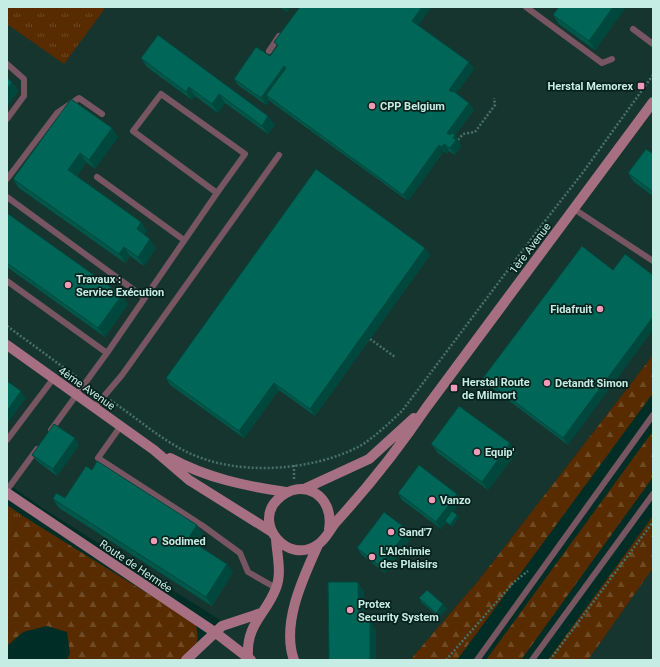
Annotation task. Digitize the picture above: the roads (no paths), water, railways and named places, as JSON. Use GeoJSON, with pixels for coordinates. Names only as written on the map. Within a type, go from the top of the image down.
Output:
{"type":"FeatureCollection","features":[{"type":"Feature","properties":{"kind":"street","name":"1ère Avenue"},"geometry":{"type":"LineString","coordinates":[[291,658],[291,636],[295,600],[318,545],[398,449],[426,408],[653,102]]}},
{"type":"Feature","properties":{"kind":"street","name":"4ème Avenue"},"geometry":{"type":"LineString","coordinates":[[7,345],[120,427],[154,450],[193,471],[233,483],[286,492]]}},
{"type":"Feature","properties":{"kind":"street","name":"1ère Avenue"},"geometry":{"type":"LineString","coordinates":[[286,492],[304,489],[369,459],[426,408]]}},
{"type":"Feature","properties":{"kind":"street","name":"4ème Avenue"},"geometry":{"type":"LineString","coordinates":[[154,450],[189,480],[274,536]]}},
{"type":"Feature","properties":{"kind":"street"},"geometry":{"type":"LineString","coordinates":[[304,489],[317,494],[326,504],[330,512],[330,529]]}},
{"type":"Feature","properties":{"kind":"street","name":"Route de Hermée"},"geometry":{"type":"LineString","coordinates":[[7,492],[216,633],[249,659]]}},
{"type":"Feature","properties":{"kind":"street"},"geometry":{"type":"LineString","coordinates":[[249,659],[250,632],[276,588],[279,575],[274,536],[269,522],[270,512],[275,502],[286,492]]}},
{"type":"Feature","properties":{"kind":"street"},"geometry":{"type":"LineString","coordinates":[[274,536],[291,550],[301,551],[318,545]]}},
{"type":"Feature","properties":{"kind":"street"},"geometry":{"type":"LineString","coordinates":[[186,660],[222,626],[261,613]]}},
{"type":"Feature","properties":{"kind":"lane"},"geometry":{"type":"LineString","coordinates":[[526,7],[602,63],[612,59]]}},
{"type":"Feature","properties":{"kind":"lane"},"geometry":{"type":"LineString","coordinates":[[633,29],[653,44]]}},
{"type":"Feature","properties":{"kind":"lane"},"geometry":{"type":"LineString","coordinates":[[269,51],[282,32]]}},
{"type":"Feature","properties":{"kind":"lane"},"geometry":{"type":"LineString","coordinates":[[7,64],[24,79],[24,96],[7,119]]}},
{"type":"Feature","properties":{"kind":"lane"},"geometry":{"type":"LineString","coordinates":[[49,433],[107,353],[245,154],[160,94],[133,131],[217,193]]}},
{"type":"Feature","properties":{"kind":"lane"},"geometry":{"type":"LineString","coordinates":[[7,179],[57,113],[79,98],[102,114]]}},
{"type":"Feature","properties":{"kind":"lane"},"geometry":{"type":"LineString","coordinates":[[94,408],[126,369],[279,155]]}},
{"type":"Feature","properties":{"kind":"lane"},"geometry":{"type":"LineString","coordinates":[[97,177],[184,240]]}},
{"type":"Feature","properties":{"kind":"lane"},"geometry":{"type":"LineString","coordinates":[[7,198],[145,298]]}},
{"type":"Feature","properties":{"kind":"lane"},"geometry":{"type":"LineString","coordinates":[[574,208],[653,260]]}},
{"type":"Feature","properties":{"kind":"lane"},"geometry":{"type":"LineString","coordinates":[[7,281],[107,353]]}},
{"type":"Feature","properties":{"kind":"lane"},"geometry":{"type":"LineString","coordinates":[[7,440],[53,378]]}},
{"type":"Feature","properties":{"kind":"lane"},"geometry":{"type":"LineString","coordinates":[[477,660],[653,415]]}},
{"type":"Feature","properties":{"kind":"lane"},"geometry":{"type":"LineString","coordinates":[[120,427],[98,458],[203,526],[240,552],[248,572],[276,588]]}},
{"type":"Feature","properties":{"kind":"lane"},"geometry":{"type":"LineString","coordinates":[[7,492],[39,446]]}},
{"type":"Feature","properties":{"kind":"lane"},"geometry":{"type":"LineString","coordinates":[[532,660],[653,494]]}},
{"type":"Feature","properties":{"kind":"place","name":"Herstal Memorex"},"geometry":{"type":"Point","coordinates":[641,86]}},
{"type":"Feature","properties":{"kind":"place","name":"CPP Belgium"},"geometry":{"type":"Point","coordinates":[372,106]}},
{"type":"Feature","properties":{"kind":"place","name":"Travaux : Service Exécution"},"geometry":{"type":"Point","coordinates":[68,285]}},
{"type":"Feature","properties":{"kind":"place","name":"Fidafruit"},"geometry":{"type":"Point","coordinates":[600,309]}},
{"type":"Feature","properties":{"kind":"place","name":"Detandt Simon"},"geometry":{"type":"Point","coordinates":[547,383]}},
{"type":"Feature","properties":{"kind":"place","name":"Herstal Route de Milmort"},"geometry":{"type":"Point","coordinates":[454,388]}},
{"type":"Feature","properties":{"kind":"place","name":"Equip'"},"geometry":{"type":"Point","coordinates":[477,452]}},
{"type":"Feature","properties":{"kind":"place","name":"Vanzo"},"geometry":{"type":"Point","coordinates":[432,500]}},
{"type":"Feature","properties":{"kind":"place","name":"Sand'7"},"geometry":{"type":"Point","coordinates":[391,532]}},
{"type":"Feature","properties":{"kind":"place","name":"Sodimed"},"geometry":{"type":"Point","coordinates":[154,541]}},
{"type":"Feature","properties":{"kind":"place","name":"L'Alchimie des Plaisirs"},"geometry":{"type":"Point","coordinates":[372,557]}},
{"type":"Feature","properties":{"kind":"place","name":"Protex Security System"},"geometry":{"type":"Point","coordinates":[350,610]}}]}
